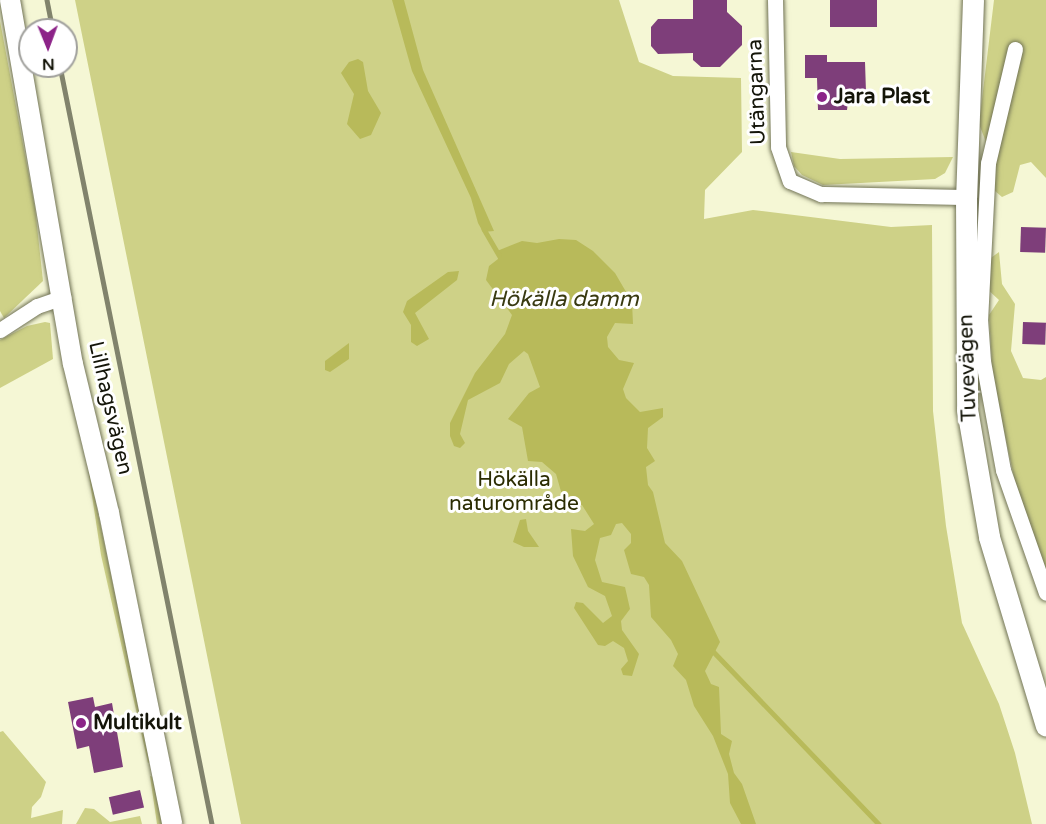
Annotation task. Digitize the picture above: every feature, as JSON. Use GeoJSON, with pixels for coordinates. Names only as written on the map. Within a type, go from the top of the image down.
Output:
{"type":"FeatureCollection","features":[{"type":"Feature","properties":{"kind":"main road","name":"Tuvevägen"},"geometry":{"type":"LineString","coordinates":[[973,0],[966,197],[967,409],[977,478],[989,537],[1046,726]]}},
{"type":"Feature","properties":{"kind":"street","name":"Lillhagsvägen"},"geometry":{"type":"LineString","coordinates":[[10,0],[73,364],[109,513],[172,824]]}},
{"type":"Feature","properties":{"kind":"street","name":"Utängarna"},"geometry":{"type":"LineString","coordinates":[[775,0],[778,147],[790,181],[821,194],[966,197]]}},
{"type":"Feature","properties":{"kind":"street"},"geometry":{"type":"LineString","coordinates":[[1015,49],[988,162],[980,319],[983,361],[1003,470],[1046,592]]}},
{"type":"Feature","properties":{"kind":"street"},"geometry":{"type":"LineString","coordinates":[[0,330],[37,306],[63,297]]}},
{"type":"Feature","properties":{"kind":"green space","name":"Hökälla naturområde"},"geometry":{"type":"Polygon","coordinates":[[[75,0],[619,0],[639,62],[673,76],[741,78],[742,152],[705,190],[704,219],[753,210],[891,227],[932,225],[933,411],[946,526],[962,623],[999,704],[1015,753],[1032,824],[241,824],[75,0]]]}},
{"type":"Feature","properties":{"kind":"green space"},"geometry":{"type":"Polygon","coordinates":[[[994,0],[1046,0],[1046,178],[1031,162],[1020,165],[1013,192],[1002,197],[995,191],[993,160],[979,124],[994,0]]]}},
{"type":"Feature","properties":{"kind":"green space"},"geometry":{"type":"Polygon","coordinates":[[[0,21],[35,208],[43,281],[4,318],[0,311],[0,21]]]}},
{"type":"Feature","properties":{"kind":"green space"},"geometry":{"type":"Polygon","coordinates":[[[791,152],[840,159],[953,157],[945,173],[935,179],[823,185],[802,175],[794,166],[791,152]]]}},
{"type":"Feature","properties":{"kind":"green space"},"geometry":{"type":"Polygon","coordinates":[[[999,252],[1002,284],[1015,304],[1011,351],[1023,378],[1041,380],[1046,377],[1046,574],[1021,509],[993,380],[989,315],[999,300],[986,288],[988,260],[999,252]]]}},
{"type":"Feature","properties":{"kind":"green space"},"geometry":{"type":"Polygon","coordinates":[[[50,323],[53,359],[0,388],[0,340],[27,326],[50,323]]]}},
{"type":"Feature","properties":{"kind":"green space"},"geometry":{"type":"Polygon","coordinates":[[[86,456],[150,762],[148,763],[101,555],[86,456]]]}},
{"type":"Feature","properties":{"kind":"green space"},"geometry":{"type":"Polygon","coordinates":[[[3,731],[46,782],[41,797],[32,807],[31,818],[63,810],[62,824],[0,824],[0,732],[3,731]]]}},
{"type":"Feature","properties":{"kind":"green space"},"geometry":{"type":"Polygon","coordinates":[[[150,776],[153,777],[163,824],[157,824],[150,776]]]}},
{"type":"Feature","properties":{"kind":"green space"},"geometry":{"type":"Polygon","coordinates":[[[85,808],[94,809],[110,822],[140,816],[142,824],[76,824],[85,808]]]}},
{"type":"Feature","properties":{"kind":"water"},"geometry":{"type":"Polygon","coordinates":[[[392,0],[404,0],[423,70],[494,231],[483,232],[478,223],[471,198],[412,71],[392,0]]]}},
{"type":"Feature","properties":{"kind":"water"},"geometry":{"type":"Polygon","coordinates":[[[358,59],[363,62],[368,91],[381,113],[371,135],[360,139],[347,124],[354,94],[341,73],[349,62],[358,59]]]}},
{"type":"Feature","properties":{"kind":"water","name":"Hökälla damm"},"geometry":{"type":"Polygon","coordinates":[[[559,239],[576,240],[593,251],[615,273],[632,302],[633,324],[615,323],[607,337],[608,347],[619,360],[634,363],[623,389],[626,398],[640,412],[663,408],[663,417],[648,428],[647,448],[655,461],[646,467],[648,485],[653,492],[665,543],[682,561],[720,642],[705,671],[711,684],[719,687],[721,734],[732,741],[729,754],[734,773],[742,784],[756,824],[741,824],[730,803],[728,774],[713,736],[694,706],[686,680],[673,666],[678,654],[671,640],[651,617],[649,585],[644,577],[631,574],[624,550],[631,543],[631,534],[622,523],[616,524],[611,535],[600,538],[595,560],[602,582],[625,587],[630,609],[621,621],[622,630],[639,654],[632,676],[623,675],[621,669],[628,661],[624,648],[613,641],[605,646],[598,645],[574,608],[576,602],[583,603],[603,623],[612,616],[605,596],[588,587],[573,556],[571,529],[585,531],[594,524],[582,505],[564,502],[556,474],[542,462],[528,461],[522,427],[508,419],[529,393],[540,387],[528,354],[524,351],[509,364],[500,383],[468,400],[460,434],[465,443],[460,448],[454,446],[450,436],[450,423],[475,373],[505,334],[512,315],[486,280],[489,266],[498,259],[497,251],[522,241],[537,243],[559,239]]]}},
{"type":"Feature","properties":{"kind":"water"},"geometry":{"type":"Polygon","coordinates":[[[459,271],[457,280],[415,313],[429,339],[417,346],[411,342],[411,325],[403,312],[407,301],[448,272],[459,271]]]}},
{"type":"Feature","properties":{"kind":"water"},"geometry":{"type":"Polygon","coordinates":[[[349,343],[349,359],[330,372],[325,370],[325,361],[349,343]]]}},
{"type":"Feature","properties":{"kind":"water"},"geometry":{"type":"Polygon","coordinates":[[[526,519],[528,531],[539,547],[524,547],[513,542],[520,520],[526,519]]]}},
{"type":"Feature","properties":{"kind":"building"},"geometry":{"type":"Polygon","coordinates":[[[693,0],[727,0],[727,12],[742,26],[742,45],[720,67],[701,67],[693,60],[693,53],[658,54],[651,46],[651,27],[658,19],[693,19],[693,0]]]}},
{"type":"Feature","properties":{"kind":"building"},"geometry":{"type":"Polygon","coordinates":[[[830,0],[877,0],[877,27],[830,27],[830,0]]]}},
{"type":"Feature","properties":{"kind":"building"},"geometry":{"type":"Polygon","coordinates":[[[805,55],[827,55],[827,62],[865,62],[866,92],[859,92],[848,102],[847,110],[818,110],[817,78],[805,78],[805,55]]]}},
{"type":"Feature","properties":{"kind":"building"},"geometry":{"type":"Polygon","coordinates":[[[1021,227],[1046,228],[1045,253],[1020,252],[1021,227]]]}},
{"type":"Feature","properties":{"kind":"building"},"geometry":{"type":"Polygon","coordinates":[[[1023,322],[1046,323],[1045,345],[1022,344],[1023,322]]]}},
{"type":"Feature","properties":{"kind":"building","name":"Multikult"},"geometry":{"type":"Polygon","coordinates":[[[93,697],[95,707],[112,703],[123,767],[94,773],[89,746],[77,749],[68,702],[93,697]]]}},
{"type":"Feature","properties":{"kind":"building"},"geometry":{"type":"Polygon","coordinates":[[[140,790],[144,808],[113,815],[109,797],[140,790]]]}},
{"type":"Feature","properties":{"kind":"waterway"},"geometry":{"type":"LineString","coordinates":[[484,229],[499,255]]}},
{"type":"Feature","properties":{"kind":"waterway"},"geometry":{"type":"LineString","coordinates":[[712,650],[879,824]]}},
{"type":"Feature","properties":{"kind":"railway"},"geometry":{"type":"LineString","coordinates":[[47,0],[51,18]]}},
{"type":"Feature","properties":{"kind":"railway"},"geometry":{"type":"LineString","coordinates":[[62,78],[212,824]]}},
{"type":"Feature","properties":{"kind":"place","name":"Jara Plast"},"geometry":{"type":"Point","coordinates":[822,97]}},
{"type":"Feature","properties":{"kind":"place","name":"Multikult"},"geometry":{"type":"Point","coordinates":[81,723]}}]}
